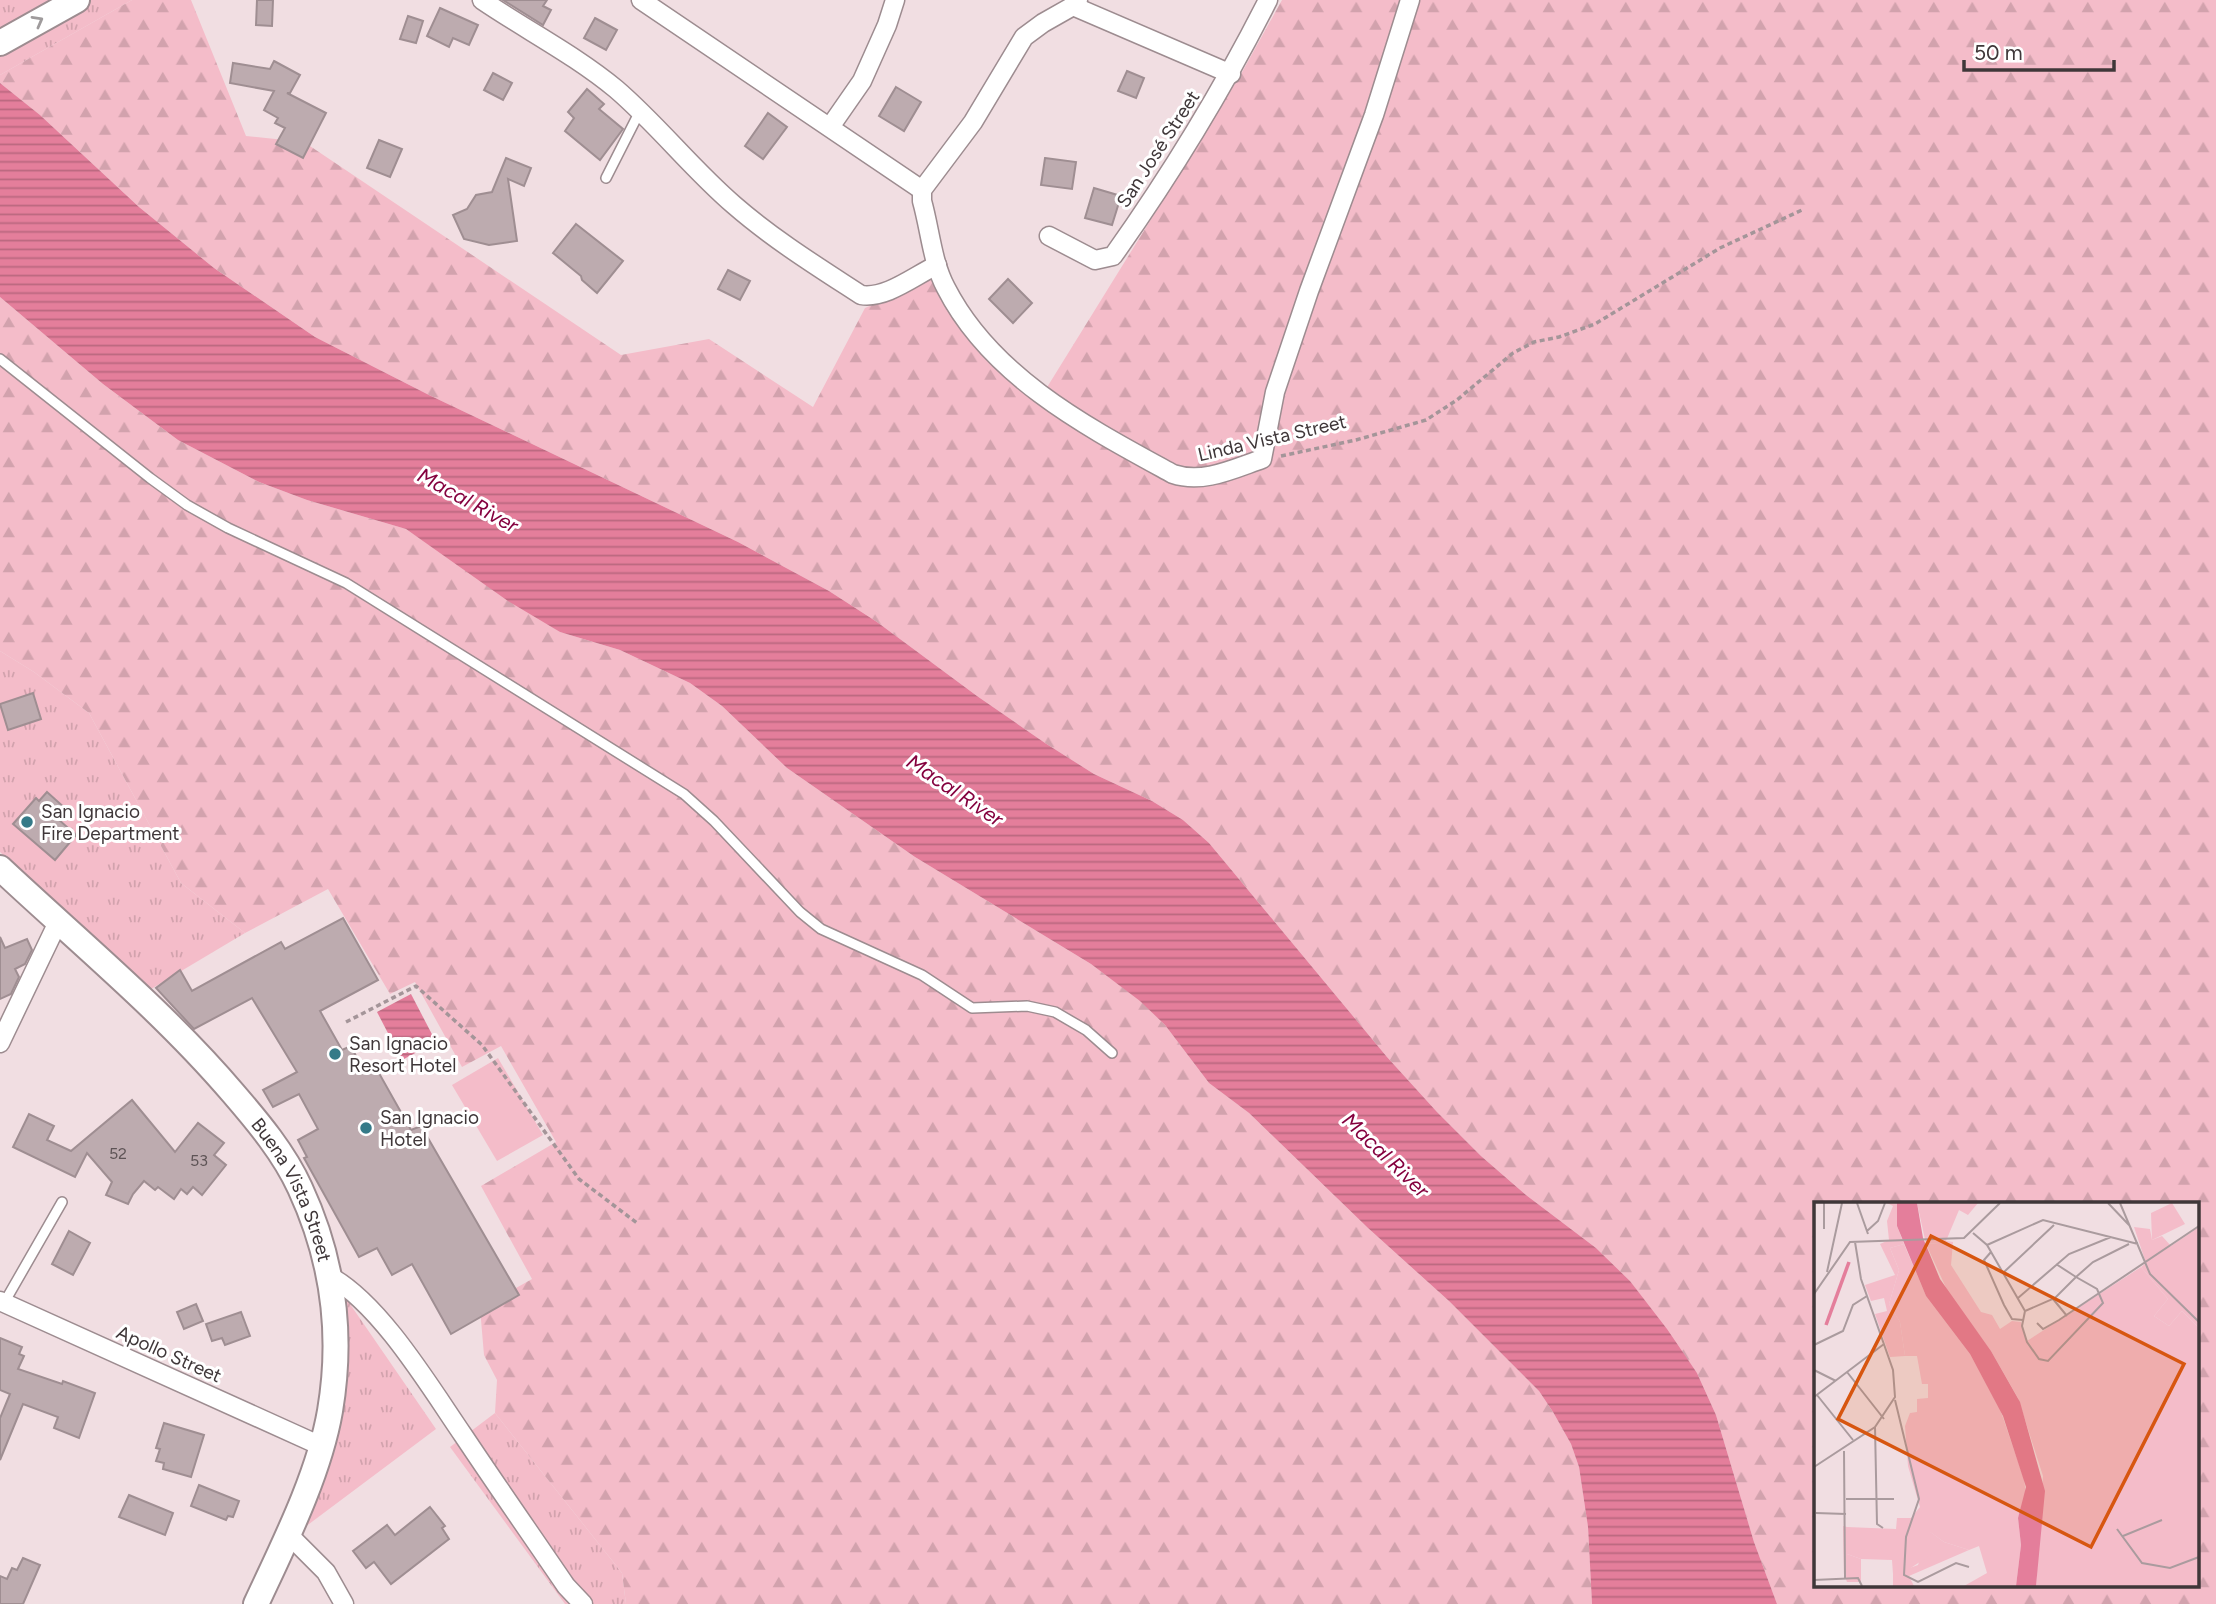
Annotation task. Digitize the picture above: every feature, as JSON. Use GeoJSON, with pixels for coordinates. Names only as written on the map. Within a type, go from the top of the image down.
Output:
{"type":"FeatureCollection","features":[{"type":"Feature","properties":{"kind":"main road"},"geometry":{"type":"LineString","coordinates":[[0,43],[77,0]]}},
{"type":"Feature","properties":{"kind":"main road","name":"Buena Vista Street"},"geometry":{"type":"LineString","coordinates":[[0,868],[185,1039],[213,1069],[266,1133],[300,1187],[324,1249],[331,1277],[334,1307],[334,1375],[329,1412],[321,1446],[289,1535],[256,1604]]}},
{"type":"Feature","properties":{"kind":"street"},"geometry":{"type":"LineString","coordinates":[[482,0],[566,53],[614,88],[732,204],[776,238],[860,295],[873,297],[937,265]]}},
{"type":"Feature","properties":{"kind":"street"},"geometry":{"type":"LineString","coordinates":[[641,0],[922,190],[973,122],[1024,37],[1075,3],[1231,74]]}},
{"type":"Feature","properties":{"kind":"street"},"geometry":{"type":"LineString","coordinates":[[830,127],[867,71],[895,0]]}},
{"type":"Feature","properties":{"kind":"street","name":"San José Street"},"geometry":{"type":"LineString","coordinates":[[1049,236],[1095,260],[1113,256],[1163,183],[1231,74],[1268,0]]}},
{"type":"Feature","properties":{"kind":"street"},"geometry":{"type":"LineString","coordinates":[[1262,459],[1275,392],[1374,115],[1410,0]]}},
{"type":"Feature","properties":{"kind":"street","name":"Linda Vista Street"},"geometry":{"type":"LineString","coordinates":[[922,190],[922,201],[937,265],[944,286],[957,309],[1006,364],[1046,400],[1099,433],[1185,478],[1219,474],[1262,459]]}},
{"type":"Feature","properties":{"kind":"street"},"geometry":{"type":"LineString","coordinates":[[0,1043],[58,922]]}},
{"type":"Feature","properties":{"kind":"street"},"geometry":{"type":"LineString","coordinates":[[331,1277],[364,1301],[421,1373],[566,1586],[583,1604]]}},
{"type":"Feature","properties":{"kind":"street","name":"Apollo Street"},"geometry":{"type":"LineString","coordinates":[[2,1302],[321,1446]]}},
{"type":"Feature","properties":{"kind":"street"},"geometry":{"type":"LineString","coordinates":[[289,1535],[326,1572],[344,1604]]}},
{"type":"Feature","properties":{"kind":"lane"},"geometry":{"type":"LineString","coordinates":[[606,178],[640,111]]}},
{"type":"Feature","properties":{"kind":"lane"},"geometry":{"type":"LineString","coordinates":[[0,359],[187,505],[228,528],[346,583],[684,794],[714,821],[800,912],[821,929],[922,975],[972,1008],[1027,1006],[1055,1012],[1086,1030],[1112,1053]]}},
{"type":"Feature","properties":{"kind":"lane"},"geometry":{"type":"LineString","coordinates":[[2,1302],[62,1202]]}},
{"type":"Feature","properties":{"kind":"path","name":"Linda Vista Street"},"geometry":{"type":"LineString","coordinates":[[1262,459],[1317,450],[1426,420],[1457,400],[1513,353],[1534,342],[1559,337],[1595,324],[1720,248],[1802,210]]}},
{"type":"Feature","properties":{"kind":"path"},"geometry":{"type":"LineString","coordinates":[[346,1021],[416,986],[482,1045],[579,1179],[637,1223]]}},
{"type":"Feature","properties":{"kind":"green space"},"geometry":{"type":"Polygon","coordinates":[[[0,0],[132,0],[0,75],[0,0]]]}},
{"type":"Feature","properties":{"kind":"green space"},"geometry":{"type":"Polygon","coordinates":[[[132,0],[191,0],[246,136],[304,142],[621,355],[709,339],[813,407],[865,308],[933,279],[1041,397],[1241,74],[1282,0],[2216,0],[2216,1604],[1777,1604],[1754,1542],[1716,1415],[1697,1373],[1630,1281],[1596,1248],[1526,1195],[1481,1156],[1437,1112],[1387,1057],[1209,843],[1183,820],[1152,801],[1094,774],[1045,743],[877,622],[829,591],[738,542],[429,395],[315,337],[214,268],[139,207],[40,115],[0,83],[0,75],[132,0]]]}},
{"type":"Feature","properties":{"kind":"green space"},"geometry":{"type":"Polygon","coordinates":[[[0,297],[103,384],[178,440],[259,482],[307,500],[406,529],[560,632],[620,650],[690,683],[722,706],[787,768],[915,857],[1091,964],[1141,1001],[1165,1025],[1209,1083],[1249,1113],[1368,1228],[1449,1301],[1539,1391],[1571,1444],[1579,1467],[1588,1527],[1592,1604],[626,1604],[622,1573],[495,1413],[497,1380],[484,1355],[480,1308],[532,1279],[481,1186],[556,1142],[501,1046],[462,1067],[415,982],[390,994],[328,889],[245,933],[181,883],[89,713],[34,672],[0,651],[0,297]]]}},
{"type":"Feature","properties":{"kind":"green space"},"geometry":{"type":"Polygon","coordinates":[[[0,651],[34,672],[89,713],[181,883],[245,933],[146,992],[0,852],[0,651]]]}},
{"type":"Feature","properties":{"kind":"green space"},"geometry":{"type":"Polygon","coordinates":[[[498,1058],[543,1135],[497,1161],[452,1085],[498,1058]]]}},
{"type":"Feature","properties":{"kind":"green space"},"geometry":{"type":"Polygon","coordinates":[[[330,1275],[436,1429],[285,1542],[326,1428],[330,1275]]]}},
{"type":"Feature","properties":{"kind":"green space"},"geometry":{"type":"Polygon","coordinates":[[[495,1413],[622,1573],[626,1604],[565,1604],[450,1447],[495,1413]]]}},
{"type":"Feature","properties":{"kind":"water","name":"Macal River"},"geometry":{"type":"Polygon","coordinates":[[[0,83],[40,115],[139,207],[214,268],[315,337],[429,395],[738,542],[829,591],[877,622],[1045,743],[1094,774],[1152,801],[1183,820],[1209,843],[1387,1057],[1437,1112],[1481,1156],[1526,1195],[1596,1248],[1630,1281],[1667,1329],[1697,1373],[1716,1415],[1754,1542],[1777,1604],[1592,1604],[1588,1527],[1579,1467],[1571,1444],[1539,1391],[1449,1301],[1368,1228],[1249,1113],[1209,1083],[1165,1025],[1140,1001],[1091,964],[915,857],[787,768],[722,706],[690,683],[620,650],[560,632],[508,601],[406,529],[307,500],[259,482],[178,440],[103,384],[0,297],[0,83]]]}},
{"type":"Feature","properties":{"kind":"water"},"geometry":{"type":"Polygon","coordinates":[[[411,994],[436,1042],[402,1060],[377,1012],[411,994]]]}},
{"type":"Feature","properties":{"kind":"building"},"geometry":{"type":"Polygon","coordinates":[[[257,0],[273,0],[272,26],[256,25],[257,0]]]}},
{"type":"Feature","properties":{"kind":"building"},"geometry":{"type":"Polygon","coordinates":[[[503,0],[547,0],[543,6],[551,10],[543,25],[503,0]]]}},
{"type":"Feature","properties":{"kind":"building"},"geometry":{"type":"Polygon","coordinates":[[[440,8],[478,25],[469,45],[453,38],[449,47],[427,36],[440,8]]]}},
{"type":"Feature","properties":{"kind":"building"},"geometry":{"type":"Polygon","coordinates":[[[408,16],[423,21],[416,43],[400,39],[408,16]]]}},
{"type":"Feature","properties":{"kind":"building"},"geometry":{"type":"Polygon","coordinates":[[[595,18],[617,30],[606,50],[584,38],[595,18]]]}},
{"type":"Feature","properties":{"kind":"building"},"geometry":{"type":"Polygon","coordinates":[[[274,61],[300,75],[290,93],[287,93],[326,113],[303,158],[276,144],[285,128],[275,123],[278,118],[264,110],[274,91],[230,83],[233,63],[270,69],[274,61]]]}},
{"type":"Feature","properties":{"kind":"building"},"geometry":{"type":"Polygon","coordinates":[[[1127,71],[1144,78],[1136,98],[1118,91],[1127,71]]]}},
{"type":"Feature","properties":{"kind":"building"},"geometry":{"type":"Polygon","coordinates":[[[493,73],[512,83],[503,100],[484,90],[493,73]]]}},
{"type":"Feature","properties":{"kind":"building"},"geometry":{"type":"Polygon","coordinates":[[[896,87],[921,102],[904,131],[879,116],[896,87]]]}},
{"type":"Feature","properties":{"kind":"building"},"geometry":{"type":"Polygon","coordinates":[[[587,89],[604,104],[599,109],[623,129],[600,160],[565,131],[574,118],[568,112],[587,89]]]}},
{"type":"Feature","properties":{"kind":"building"},"geometry":{"type":"Polygon","coordinates":[[[768,113],[787,127],[763,159],[745,146],[768,113]]]}},
{"type":"Feature","properties":{"kind":"building"},"geometry":{"type":"Polygon","coordinates":[[[379,140],[402,149],[390,177],[367,168],[379,140]]]}},
{"type":"Feature","properties":{"kind":"building"},"geometry":{"type":"Polygon","coordinates":[[[506,158],[531,168],[524,186],[508,179],[517,241],[489,245],[464,239],[453,215],[467,209],[476,195],[492,192],[506,158]]]}},
{"type":"Feature","properties":{"kind":"building"},"geometry":{"type":"Polygon","coordinates":[[[1045,158],[1076,162],[1072,189],[1041,185],[1045,158]]]}},
{"type":"Feature","properties":{"kind":"building"},"geometry":{"type":"Polygon","coordinates":[[[1094,188],[1121,196],[1112,225],[1085,218],[1094,188]]]}},
{"type":"Feature","properties":{"kind":"building"},"geometry":{"type":"Polygon","coordinates":[[[576,224],[623,261],[597,293],[553,253],[576,224]]]}},
{"type":"Feature","properties":{"kind":"building"},"geometry":{"type":"Polygon","coordinates":[[[728,270],[750,281],[740,300],[718,289],[728,270]]]}},
{"type":"Feature","properties":{"kind":"building"},"geometry":{"type":"Polygon","coordinates":[[[1008,279],[1032,303],[1013,323],[989,299],[1008,279]]]}},
{"type":"Feature","properties":{"kind":"building"},"geometry":{"type":"Polygon","coordinates":[[[33,693],[41,719],[8,730],[0,704],[33,693]]]}},
{"type":"Feature","properties":{"kind":"building"},"geometry":{"type":"Polygon","coordinates":[[[47,792],[66,809],[58,819],[76,835],[55,860],[13,824],[36,798],[39,801],[47,792]]]}},
{"type":"Feature","properties":{"kind":"building","name":"San Ignacio Hotel"},"geometry":{"type":"Polygon","coordinates":[[[343,918],[378,980],[320,1011],[342,1050],[351,1046],[364,1072],[375,1066],[411,1130],[421,1126],[519,1295],[451,1334],[412,1264],[392,1275],[377,1248],[359,1257],[304,1158],[307,1157],[298,1140],[318,1129],[299,1094],[273,1107],[263,1090],[297,1072],[252,998],[194,1029],[156,988],[180,970],[192,991],[281,942],[285,949],[343,918]]]}},
{"type":"Feature","properties":{"kind":"building"},"geometry":{"type":"Polygon","coordinates":[[[0,937],[5,948],[27,939],[32,950],[25,964],[15,969],[19,977],[11,994],[0,999],[0,937]]]}},
{"type":"Feature","properties":{"kind":"building"},"geometry":{"type":"Polygon","coordinates":[[[132,1100],[175,1152],[198,1123],[224,1143],[214,1155],[226,1165],[202,1195],[193,1187],[187,1194],[181,1189],[174,1199],[144,1181],[128,1204],[106,1195],[112,1182],[87,1153],[75,1177],[13,1147],[29,1114],[54,1126],[47,1140],[71,1151],[132,1100]]]}},
{"type":"Feature","properties":{"kind":"building"},"geometry":{"type":"Polygon","coordinates":[[[69,1231],[90,1243],[73,1275],[52,1264],[69,1231]]]}},
{"type":"Feature","properties":{"kind":"building"},"geometry":{"type":"Polygon","coordinates":[[[196,1304],[203,1321],[184,1329],[177,1312],[196,1304]]]}},
{"type":"Feature","properties":{"kind":"building"},"geometry":{"type":"Polygon","coordinates":[[[241,1312],[250,1336],[225,1345],[222,1338],[212,1341],[206,1324],[241,1312]]]}},
{"type":"Feature","properties":{"kind":"building"},"geometry":{"type":"Polygon","coordinates":[[[0,1338],[22,1347],[19,1354],[24,1356],[18,1369],[95,1393],[79,1438],[54,1428],[58,1417],[23,1404],[0,1460],[0,1418],[10,1394],[0,1390],[0,1338]]]}},
{"type":"Feature","properties":{"kind":"building"},"geometry":{"type":"Polygon","coordinates":[[[164,1423],[204,1435],[191,1477],[163,1469],[164,1463],[156,1461],[160,1449],[156,1448],[164,1423]]]}},
{"type":"Feature","properties":{"kind":"building"},"geometry":{"type":"Polygon","coordinates":[[[199,1485],[239,1501],[233,1517],[228,1516],[226,1520],[191,1506],[199,1485]]]}},
{"type":"Feature","properties":{"kind":"building"},"geometry":{"type":"Polygon","coordinates":[[[129,1495],[173,1513],[165,1535],[119,1517],[129,1495]]]}},
{"type":"Feature","properties":{"kind":"building"},"geometry":{"type":"Polygon","coordinates":[[[430,1507],[445,1526],[442,1528],[449,1539],[391,1584],[374,1562],[366,1568],[353,1551],[387,1525],[395,1535],[430,1507]]]}},
{"type":"Feature","properties":{"kind":"building"},"geometry":{"type":"Polygon","coordinates":[[[23,1558],[40,1565],[23,1604],[0,1604],[0,1576],[7,1579],[12,1568],[17,1570],[23,1558]]]}},
{"type":"Feature","properties":{"kind":"place","name":"San Ignacio Fire Department"},"geometry":{"type":"Point","coordinates":[27,822]}},
{"type":"Feature","properties":{"kind":"place","name":"San Ignacio Resort Hotel"},"geometry":{"type":"Point","coordinates":[335,1054]}},
{"type":"Feature","properties":{"kind":"place","name":"San Ignacio Hotel"},"geometry":{"type":"Point","coordinates":[366,1128]}}]}
